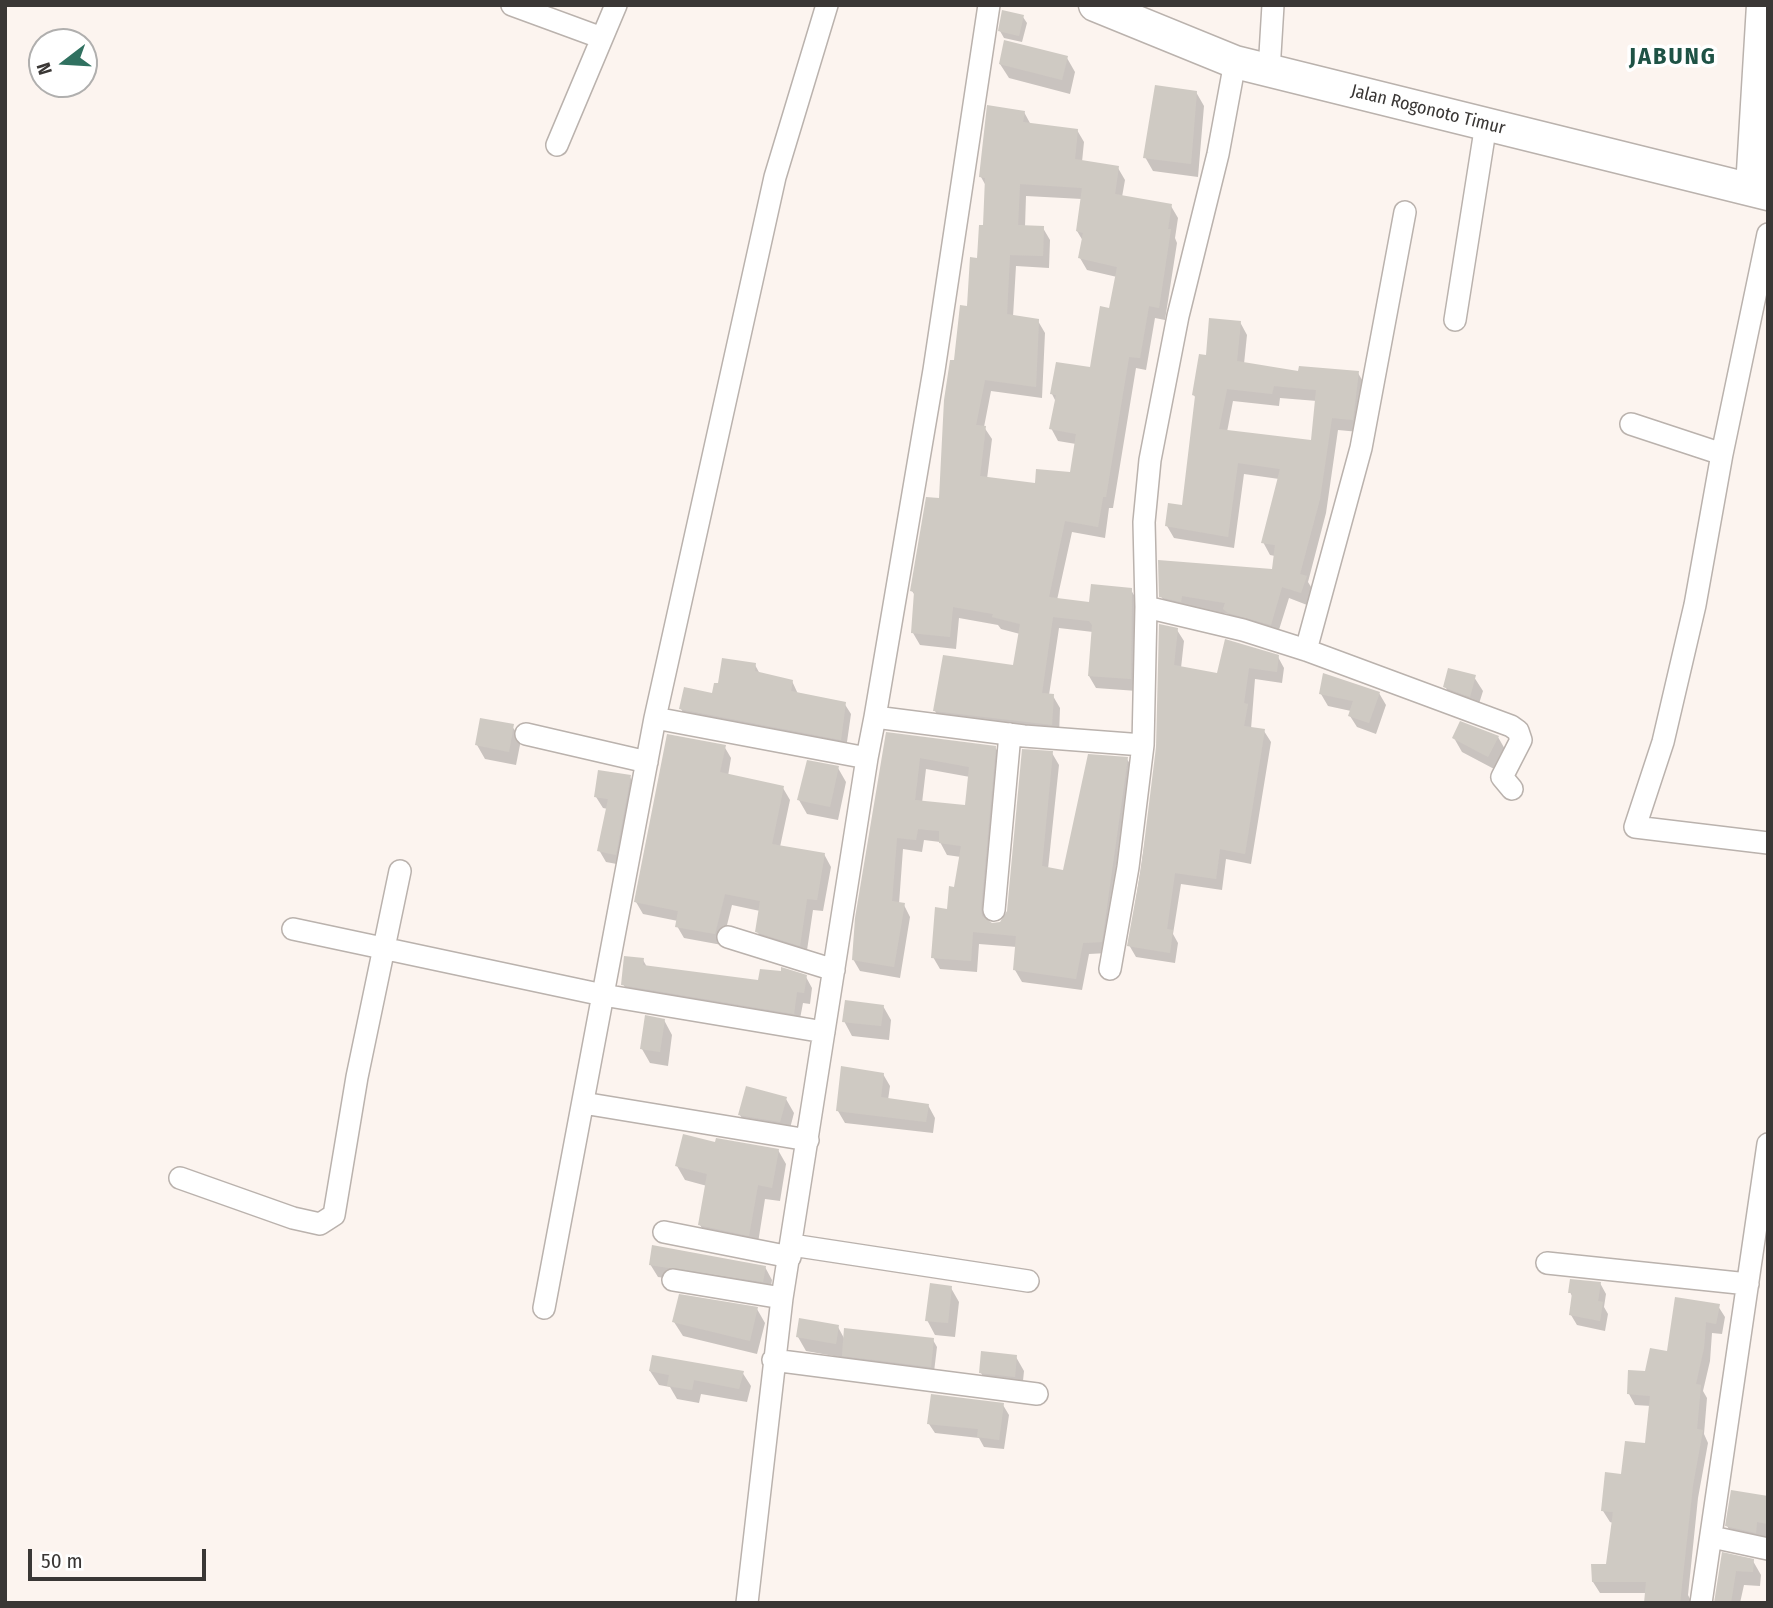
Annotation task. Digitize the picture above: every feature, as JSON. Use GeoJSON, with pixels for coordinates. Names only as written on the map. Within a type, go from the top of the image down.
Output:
{"type":"FeatureCollection","features":[{"type":"Feature","properties":{"kind":"street"},"geometry":{"type":"LineString","coordinates":[[512,5],[602,38]]}},
{"type":"Feature","properties":{"kind":"street"},"geometry":{"type":"LineString","coordinates":[[557,145],[616,5]]}},
{"type":"Feature","properties":{"kind":"street"},"geometry":{"type":"LineString","coordinates":[[544,1308],[655,718],[775,177],[827,5]]}},
{"type":"Feature","properties":{"kind":"street"},"geometry":{"type":"LineString","coordinates":[[747,1603],[782,1297],[867,758],[934,370],[989,5]]}},
{"type":"Feature","properties":{"kind":"street","name":"Jalan Rogonoto Timur"},"geometry":{"type":"LineString","coordinates":[[1095,5],[1235,62],[1760,191]]}},
{"type":"Feature","properties":{"kind":"street"},"geometry":{"type":"LineString","coordinates":[[1269,71],[1273,5]]}},
{"type":"Feature","properties":{"kind":"street"},"geometry":{"type":"LineString","coordinates":[[1760,191],[1763,5]]}},
{"type":"Feature","properties":{"kind":"street"},"geometry":{"type":"LineString","coordinates":[[1110,968],[1128,867],[1143,745],[1146,607],[1144,522],[1150,460],[1178,316],[1218,154],[1235,62]]}},
{"type":"Feature","properties":{"kind":"street"},"geometry":{"type":"LineString","coordinates":[[1455,320],[1486,124]]}},
{"type":"Feature","properties":{"kind":"street"},"geometry":{"type":"LineString","coordinates":[[1306,650],[1361,448],[1405,212]]}},
{"type":"Feature","properties":{"kind":"street"},"geometry":{"type":"LineString","coordinates":[[1768,234],[1681,667],[1663,742],[1635,827],[1768,843]]}},
{"type":"Feature","properties":{"kind":"street"},"geometry":{"type":"LineString","coordinates":[[1631,424],[1722,454]]}},
{"type":"Feature","properties":{"kind":"street"},"geometry":{"type":"LineString","coordinates":[[1146,607],[1242,630],[1306,650],[1518,731],[1521,740],[1502,777],[1512,789]]}},
{"type":"Feature","properties":{"kind":"street"},"geometry":{"type":"LineString","coordinates":[[875,717],[1010,734],[1143,745]]}},
{"type":"Feature","properties":{"kind":"street"},"geometry":{"type":"LineString","coordinates":[[655,718],[867,758]]}},
{"type":"Feature","properties":{"kind":"street"},"geometry":{"type":"LineString","coordinates":[[527,734],[647,762]]}},
{"type":"Feature","properties":{"kind":"street"},"geometry":{"type":"LineString","coordinates":[[994,910],[1010,734]]}},
{"type":"Feature","properties":{"kind":"street"},"geometry":{"type":"LineString","coordinates":[[180,1178],[293,1218],[320,1224],[334,1215],[357,1077],[400,871]]}},
{"type":"Feature","properties":{"kind":"street"},"geometry":{"type":"LineString","coordinates":[[293,929],[603,995],[824,1032]]}},
{"type":"Feature","properties":{"kind":"street"},"geometry":{"type":"LineString","coordinates":[[728,937],[834,970]]}},
{"type":"Feature","properties":{"kind":"street"},"geometry":{"type":"LineString","coordinates":[[583,1103],[808,1140]]}},
{"type":"Feature","properties":{"kind":"street"},"geometry":{"type":"LineString","coordinates":[[1701,1603],[1768,1144]]}},
{"type":"Feature","properties":{"kind":"street"},"geometry":{"type":"LineString","coordinates":[[664,1233],[1028,1281]]}},
{"type":"Feature","properties":{"kind":"street"},"geometry":{"type":"LineString","coordinates":[[1547,1263],[1748,1284]]}},
{"type":"Feature","properties":{"kind":"street"},"geometry":{"type":"LineString","coordinates":[[673,1280],[782,1297]]}},
{"type":"Feature","properties":{"kind":"street"},"geometry":{"type":"LineString","coordinates":[[774,1360],[1037,1394]]}},
{"type":"Feature","properties":{"kind":"street"},"geometry":{"type":"LineString","coordinates":[[1712,1537],[1768,1549]]}},
{"type":"Feature","properties":{"kind":"building"},"geometry":{"type":"Polygon","coordinates":[[[1002,10],[1024,15],[1019,36],[998,31],[1002,10]]]}},
{"type":"Feature","properties":{"kind":"building"},"geometry":{"type":"Polygon","coordinates":[[[1004,40],[1068,56],[1062,80],[999,64],[1004,40]]]}},
{"type":"Feature","properties":{"kind":"building"},"geometry":{"type":"Polygon","coordinates":[[[1155,85],[1197,91],[1191,164],[1143,158],[1155,85]]]}},
{"type":"Feature","properties":{"kind":"building"},"geometry":{"type":"Polygon","coordinates":[[[987,105],[1025,111],[1023,122],[1078,129],[1075,159],[1119,166],[1115,194],[1172,204],[1168,229],[1171,229],[1159,308],[1149,306],[1140,358],[1129,357],[1106,497],[1103,497],[1098,527],[1065,521],[1049,597],[1089,602],[1091,584],[1132,588],[1131,679],[1088,676],[1092,625],[1089,621],[1053,617],[1042,693],[1054,694],[1052,725],[933,711],[943,655],[1013,665],[1020,624],[992,617],[993,614],[953,607],[950,637],[911,633],[914,592],[910,591],[926,497],[939,498],[944,400],[950,360],[954,360],[960,305],[967,306],[970,257],[977,258],[979,225],[983,225],[985,178],[979,177],[987,105]],[[1020,184],[1018,225],[1044,226],[1043,256],[1010,255],[1007,314],[1039,319],[1036,387],[985,380],[976,425],[986,426],[980,476],[1035,483],[1036,469],[1070,472],[1076,434],[1049,429],[1056,395],[1050,394],[1056,362],[1090,367],[1100,306],[1109,308],[1117,267],[1078,258],[1083,233],[1076,231],[1082,188],[1020,184]]]}},
{"type":"Feature","properties":{"kind":"building"},"geometry":{"type":"Polygon","coordinates":[[[1209,318],[1241,321],[1237,361],[1298,371],[1299,366],[1359,371],[1353,420],[1332,418],[1320,499],[1300,574],[1307,576],[1301,593],[1282,587],[1271,625],[1228,613],[1223,609],[1225,603],[1182,596],[1181,602],[1159,597],[1158,560],[1272,569],[1275,545],[1261,543],[1280,469],[1238,463],[1228,537],[1165,526],[1168,503],[1182,505],[1195,396],[1192,395],[1199,354],[1206,355],[1209,318]],[[1274,386],[1272,394],[1227,389],[1219,429],[1311,440],[1316,390],[1274,386]]]}},
{"type":"Feature","properties":{"kind":"building"},"geometry":{"type":"Polygon","coordinates":[[[1159,624],[1178,628],[1174,665],[1217,673],[1225,639],[1279,655],[1277,672],[1249,668],[1244,726],[1265,729],[1245,854],[1220,849],[1216,879],[1175,873],[1167,929],[1173,930],[1170,953],[1127,946],[1141,869],[1156,747],[1159,624]]]}},
{"type":"Feature","properties":{"kind":"building"},"geometry":{"type":"Polygon","coordinates":[[[722,658],[756,663],[755,671],[793,680],[791,691],[846,702],[841,740],[679,709],[684,687],[712,693],[714,683],[718,683],[722,658]]]}},
{"type":"Feature","properties":{"kind":"building"},"geometry":{"type":"Polygon","coordinates":[[[1448,668],[1476,675],[1470,697],[1443,687],[1448,668]]]}},
{"type":"Feature","properties":{"kind":"building"},"geometry":{"type":"Polygon","coordinates":[[[1323,673],[1380,692],[1369,723],[1348,716],[1353,701],[1319,694],[1323,673]]]}},
{"type":"Feature","properties":{"kind":"building"},"geometry":{"type":"Polygon","coordinates":[[[480,718],[514,724],[509,752],[475,745],[480,718]]]}},
{"type":"Feature","properties":{"kind":"building"},"geometry":{"type":"Polygon","coordinates":[[[1460,721],[1499,736],[1488,757],[1452,738],[1460,721]]]}},
{"type":"Feature","properties":{"kind":"building"},"geometry":{"type":"Polygon","coordinates":[[[886,732],[996,746],[981,909],[982,916],[992,923],[1000,922],[1007,911],[1022,749],[1053,751],[1042,866],[1063,870],[1088,754],[1128,757],[1102,942],[1083,943],[1076,979],[1013,970],[1016,936],[973,932],[971,961],[931,958],[935,907],[947,909],[949,886],[954,887],[961,846],[939,843],[939,831],[918,829],[916,840],[897,838],[892,901],[905,903],[894,967],[852,960],[855,918],[886,732]],[[920,758],[915,800],[965,805],[969,767],[920,758]]]}},
{"type":"Feature","properties":{"kind":"building"},"geometry":{"type":"Polygon","coordinates":[[[667,734],[726,745],[720,772],[784,786],[772,844],[825,853],[817,900],[807,899],[800,946],[755,932],[760,901],[725,894],[715,934],[675,927],[678,911],[634,902],[667,734]]]}},
{"type":"Feature","properties":{"kind":"building"},"geometry":{"type":"Polygon","coordinates":[[[807,760],[839,766],[830,807],[797,800],[807,760]]]}},
{"type":"Feature","properties":{"kind":"building"},"geometry":{"type":"Polygon","coordinates":[[[598,770],[631,775],[616,855],[597,851],[608,799],[594,797],[598,770]]]}},
{"type":"Feature","properties":{"kind":"building"},"geometry":{"type":"Polygon","coordinates":[[[624,956],[644,958],[643,965],[758,980],[760,969],[781,971],[781,967],[807,975],[804,993],[797,992],[794,1014],[621,985],[624,956]]]}},
{"type":"Feature","properties":{"kind":"building"},"geometry":{"type":"Polygon","coordinates":[[[845,1000],[884,1005],[881,1026],[842,1022],[845,1000]]]}},
{"type":"Feature","properties":{"kind":"building"},"geometry":{"type":"Polygon","coordinates":[[[645,1015],[665,1019],[660,1052],[640,1049],[645,1015]]]}},
{"type":"Feature","properties":{"kind":"building"},"geometry":{"type":"Polygon","coordinates":[[[841,1066],[884,1073],[881,1097],[929,1104],[926,1122],[836,1111],[841,1066]]]}},
{"type":"Feature","properties":{"kind":"building"},"geometry":{"type":"Polygon","coordinates":[[[746,1086],[787,1097],[780,1122],[738,1115],[746,1086]]]}},
{"type":"Feature","properties":{"kind":"building"},"geometry":{"type":"Polygon","coordinates":[[[683,1134],[715,1142],[716,1138],[779,1149],[772,1188],[758,1185],[749,1236],[698,1225],[707,1174],[675,1166],[683,1134]]]}},
{"type":"Feature","properties":{"kind":"building"},"geometry":{"type":"Polygon","coordinates":[[[652,1245],[766,1266],[763,1282],[649,1265],[652,1245]]]}},
{"type":"Feature","properties":{"kind":"building"},"geometry":{"type":"Polygon","coordinates":[[[1570,1279],[1601,1282],[1598,1301],[1603,1302],[1600,1321],[1569,1315],[1572,1293],[1568,1293],[1570,1279]]]}},
{"type":"Feature","properties":{"kind":"building"},"geometry":{"type":"Polygon","coordinates":[[[930,1283],[952,1286],[948,1323],[925,1321],[930,1283]]]}},
{"type":"Feature","properties":{"kind":"building"},"geometry":{"type":"Polygon","coordinates":[[[679,1294],[758,1307],[750,1341],[672,1322],[679,1294]]]}},
{"type":"Feature","properties":{"kind":"building"},"geometry":{"type":"Polygon","coordinates":[[[1675,1297],[1720,1304],[1716,1324],[1706,1322],[1704,1348],[1696,1384],[1701,1385],[1697,1429],[1703,1430],[1693,1485],[1680,1603],[1644,1603],[1646,1582],[1592,1582],[1591,1564],[1606,1564],[1613,1512],[1601,1511],[1605,1472],[1621,1474],[1625,1441],[1645,1443],[1650,1396],[1627,1394],[1628,1370],[1645,1371],[1650,1348],[1667,1351],[1675,1297]]]}},
{"type":"Feature","properties":{"kind":"building"},"geometry":{"type":"Polygon","coordinates":[[[799,1318],[839,1325],[836,1344],[796,1337],[799,1318]]]}},
{"type":"Feature","properties":{"kind":"building"},"geometry":{"type":"Polygon","coordinates":[[[844,1328],[934,1338],[931,1367],[842,1356],[844,1328]]]}},
{"type":"Feature","properties":{"kind":"building"},"geometry":{"type":"Polygon","coordinates":[[[981,1351],[1017,1355],[1015,1377],[979,1373],[981,1351]]]}},
{"type":"Feature","properties":{"kind":"building"},"geometry":{"type":"Polygon","coordinates":[[[652,1355],[744,1371],[739,1389],[694,1380],[692,1390],[667,1386],[669,1375],[649,1371],[652,1355]]]}},
{"type":"Feature","properties":{"kind":"building"},"geometry":{"type":"Polygon","coordinates":[[[931,1394],[1004,1403],[999,1440],[977,1437],[978,1429],[927,1424],[931,1394]]]}},
{"type":"Feature","properties":{"kind":"building"},"geometry":{"type":"Polygon","coordinates":[[[1731,1490],[1768,1496],[1768,1524],[1757,1522],[1756,1533],[1725,1526],[1731,1490]]]}},
{"type":"Feature","properties":{"kind":"building"},"geometry":{"type":"Polygon","coordinates":[[[1722,1552],[1754,1559],[1753,1572],[1736,1571],[1731,1603],[1714,1603],[1722,1552]]]}},
{"type":"Feature","properties":{"kind":"district","name":"JABUNG"},"geometry":{"type":"Point","coordinates":[1673,57]}}]}
